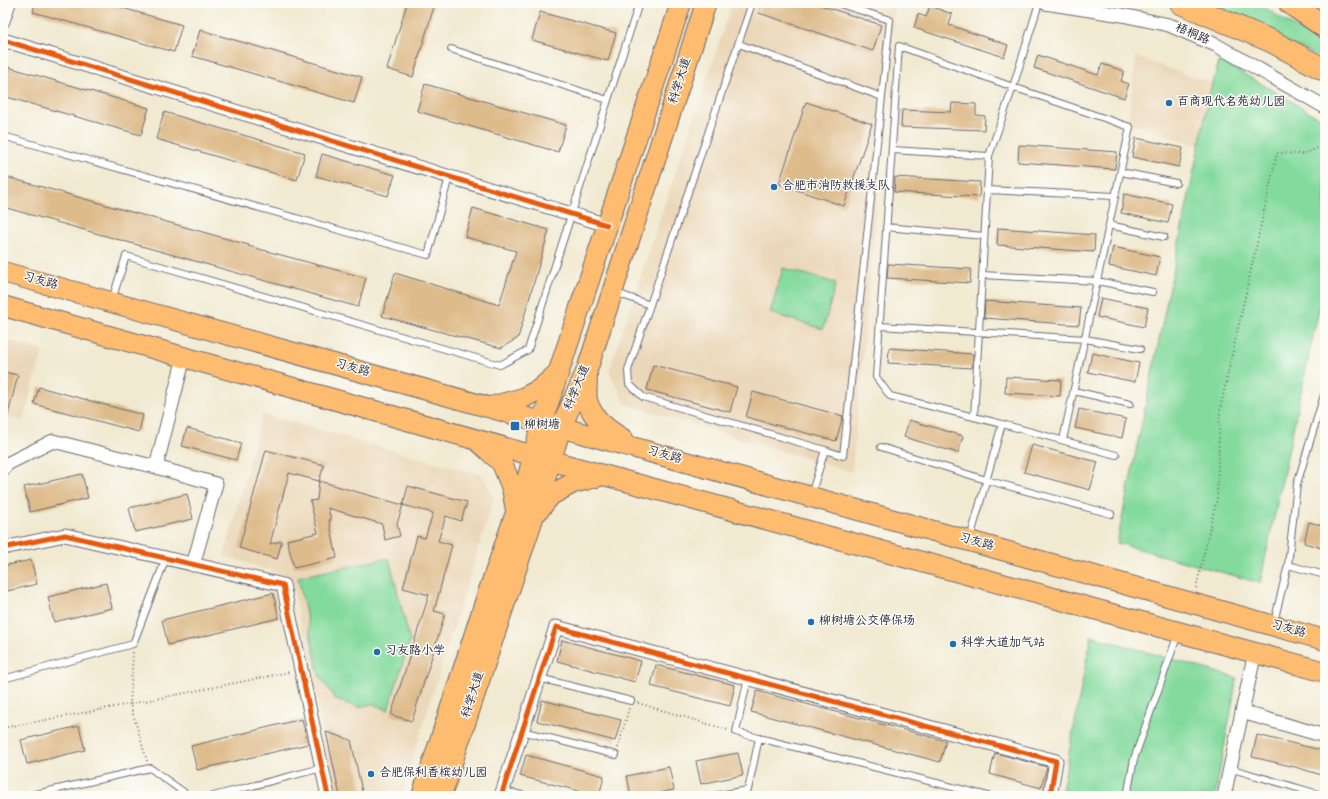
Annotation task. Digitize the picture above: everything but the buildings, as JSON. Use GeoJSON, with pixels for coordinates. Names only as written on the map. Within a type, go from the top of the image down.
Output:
{"type":"FeatureCollection","features":[{"type":"Feature","properties":{"kind":"highway"},"geometry":{"type":"LineString","coordinates":[[1181,3],[1271,41],[1325,70]]}},
{"type":"Feature","properties":{"kind":"highway"},"geometry":{"type":"LineString","coordinates":[[1290,3],[1325,28]]}},
{"type":"Feature","properties":{"kind":"main road","name":"科学大道"},"geometry":{"type":"LineString","coordinates":[[542,458],[542,422],[681,3]]}},
{"type":"Feature","properties":{"kind":"main road","name":"科学大道"},"geometry":{"type":"LineString","coordinates":[[441,796],[525,513],[526,484],[561,427],[587,370],[706,3]]}},
{"type":"Feature","properties":{"kind":"main road","name":"习友路"},"geometry":{"type":"LineString","coordinates":[[3,272],[1325,640]]}},
{"type":"Feature","properties":{"kind":"main road"},"geometry":{"type":"LineString","coordinates":[[3,306],[476,440],[1325,672]]}},
{"type":"Feature","properties":{"kind":"main road"},"geometry":{"type":"LineString","coordinates":[[587,370],[587,399],[590,410],[605,428],[642,450]]}},
{"type":"Feature","properties":{"kind":"main road"},"geometry":{"type":"LineString","coordinates":[[491,408],[523,398],[540,389],[558,373]]}},
{"type":"Feature","properties":{"kind":"main road"},"geometry":{"type":"LineString","coordinates":[[476,440],[502,462],[512,488],[525,513],[551,495],[573,483],[604,475]]}},
{"type":"Feature","properties":{"kind":"main road","name":"科学大道"},"geometry":{"type":"LineString","coordinates":[[422,796],[487,596],[525,513]]}},
{"type":"Feature","properties":{"kind":"street"},"geometry":{"type":"LineString","coordinates":[[3,21],[9,3]]}},
{"type":"Feature","properties":{"kind":"street","name":"梧桐路"},"geometry":{"type":"LineString","coordinates":[[1045,3],[1122,15],[1169,25],[1216,45],[1325,107]]}},
{"type":"Feature","properties":{"kind":"street"},"geometry":{"type":"LineString","coordinates":[[3,40],[607,225]]}},
{"type":"Feature","properties":{"kind":"street"},"geometry":{"type":"LineString","coordinates":[[156,467],[184,357]]}},
{"type":"Feature","properties":{"kind":"street"},"geometry":{"type":"LineString","coordinates":[[3,469],[7,464],[54,441],[216,484],[193,565]]}},
{"type":"Feature","properties":{"kind":"street"},"geometry":{"type":"LineString","coordinates":[[3,548],[65,535],[283,585],[328,796]]}},
{"type":"Feature","properties":{"kind":"street"},"geometry":{"type":"LineString","coordinates":[[502,793],[556,626],[1056,761],[1050,796]]}},
{"type":"Feature","properties":{"kind":"street"},"geometry":{"type":"LineString","coordinates":[[1224,796],[1255,652]]}},
{"type":"Feature","properties":{"kind":"street"},"geometry":{"type":"LineString","coordinates":[[1242,712],[1325,736]]}},
{"type":"Feature","properties":{"kind":"lane"},"geometry":{"type":"LineString","coordinates":[[112,302],[126,256],[500,365],[528,350],[639,3]]}},
{"type":"Feature","properties":{"kind":"lane"},"geometry":{"type":"LineString","coordinates":[[752,3],[628,370],[629,384],[643,397],[844,456],[890,20],[837,3]]}},
{"type":"Feature","properties":{"kind":"lane"},"geometry":{"type":"LineString","coordinates":[[974,417],[989,156],[1013,87],[1039,3]]}},
{"type":"Feature","properties":{"kind":"lane"},"geometry":{"type":"LineString","coordinates":[[738,44],[882,97]]}},
{"type":"Feature","properties":{"kind":"lane"},"geometry":{"type":"LineString","coordinates":[[1063,440],[1130,127],[898,46],[876,377],[890,396],[1116,455]]}},
{"type":"Feature","properties":{"kind":"lane"},"geometry":{"type":"LineString","coordinates":[[451,49],[608,100]]}},
{"type":"Feature","properties":{"kind":"lane"},"geometry":{"type":"LineString","coordinates":[[3,136],[428,255],[449,177]]}},
{"type":"Feature","properties":{"kind":"lane"},"geometry":{"type":"LineString","coordinates":[[892,150],[989,156]]}},
{"type":"Feature","properties":{"kind":"lane"},"geometry":{"type":"LineString","coordinates":[[1121,172],[1176,183]]}},
{"type":"Feature","properties":{"kind":"lane"},"geometry":{"type":"LineString","coordinates":[[987,190],[1115,196]]}},
{"type":"Feature","properties":{"kind":"lane"},"geometry":{"type":"LineString","coordinates":[[1109,225],[1164,238]]}},
{"type":"Feature","properties":{"kind":"lane"},"geometry":{"type":"LineString","coordinates":[[886,227],[984,236]]}},
{"type":"Feature","properties":{"kind":"lane"},"geometry":{"type":"LineString","coordinates":[[982,275],[1097,281],[1153,292]]}},
{"type":"Feature","properties":{"kind":"lane"},"geometry":{"type":"LineString","coordinates":[[613,291],[650,305]]}},
{"type":"Feature","properties":{"kind":"lane"},"geometry":{"type":"LineString","coordinates":[[880,326],[1085,339],[1140,349]]}},
{"type":"Feature","properties":{"kind":"lane"},"geometry":{"type":"LineString","coordinates":[[1074,391],[1130,404]]}},
{"type":"Feature","properties":{"kind":"lane"},"geometry":{"type":"LineString","coordinates":[[1273,626],[1288,565],[1298,484],[1325,392]]}},
{"type":"Feature","properties":{"kind":"lane"},"geometry":{"type":"LineString","coordinates":[[970,541],[1002,424]]}},
{"type":"Feature","properties":{"kind":"lane"},"geometry":{"type":"LineString","coordinates":[[881,447],[986,480],[1111,514]]}},
{"type":"Feature","properties":{"kind":"lane"},"geometry":{"type":"LineString","coordinates":[[810,496],[825,450]]}},
{"type":"Feature","properties":{"kind":"lane"},"geometry":{"type":"LineString","coordinates":[[3,679],[133,644],[166,558]]}},
{"type":"Feature","properties":{"kind":"lane"},"geometry":{"type":"LineString","coordinates":[[1288,565],[1325,575]]}},
{"type":"Feature","properties":{"kind":"lane"},"geometry":{"type":"LineString","coordinates":[[1127,796],[1134,759],[1178,632]]}},
{"type":"Feature","properties":{"kind":"lane"},"geometry":{"type":"LineString","coordinates":[[539,678],[632,701]]}},
{"type":"Feature","properties":{"kind":"lane"},"geometry":{"type":"LineString","coordinates":[[748,678],[736,732],[988,796]]}},
{"type":"Feature","properties":{"kind":"lane"},"geometry":{"type":"LineString","coordinates":[[522,731],[616,755]]}},
{"type":"Feature","properties":{"kind":"lane"},"geometry":{"type":"LineString","coordinates":[[713,796],[748,790],[759,738]]}},
{"type":"Feature","properties":{"kind":"lane"},"geometry":{"type":"LineString","coordinates":[[27,796],[150,768],[190,796]]}},
{"type":"Feature","properties":{"kind":"lane"},"geometry":{"type":"LineString","coordinates":[[213,796],[322,768]]}},
{"type":"Feature","properties":{"kind":"lane"},"geometry":{"type":"LineString","coordinates":[[1229,768],[1325,796]]}},
{"type":"Feature","properties":{"kind":"lane"},"geometry":{"type":"LineString","coordinates":[[502,793],[527,796]]}},
{"type":"Feature","properties":{"kind":"path"},"geometry":{"type":"LineString","coordinates":[[1192,603],[1217,498],[1220,408],[1278,153],[1303,154],[1325,145]]}},
{"type":"Feature","properties":{"kind":"path"},"geometry":{"type":"LineString","coordinates":[[133,644],[130,704],[150,768]]}},
{"type":"Feature","properties":{"kind":"path"},"geometry":{"type":"LineString","coordinates":[[3,728],[301,670]]}},
{"type":"Feature","properties":{"kind":"path"},"geometry":{"type":"LineString","coordinates":[[616,755],[632,701],[736,732]]}},
{"type":"Feature","properties":{"kind":"shaded area","name":"合肥市消防救援支队"},"geometry":{"type":"Polygon","coordinates":[[[732,3],[895,3],[852,472],[625,404],[609,371],[732,3]]]}},
{"type":"Feature","properties":{"kind":"shaded area","name":"百商现代名苑幼儿园"},"geometry":{"type":"Polygon","coordinates":[[[1136,57],[1212,83],[1199,145],[1128,123],[1136,57]]]}},
{"type":"Feature","properties":{"kind":"shaded area"},"geometry":{"type":"Polygon","coordinates":[[[3,339],[43,351],[23,421],[3,415],[3,339]]]}},
{"type":"Feature","properties":{"kind":"shaded area","name":"习友路小学"},"geometry":{"type":"Polygon","coordinates":[[[262,414],[482,475],[494,498],[415,751],[403,796],[336,796],[291,577],[224,556],[262,414]]]}},
{"type":"Feature","properties":{"kind":"green space"},"geometry":{"type":"Polygon","coordinates":[[[1203,3],[1258,3],[1325,47],[1325,60],[1203,3]]]}},
{"type":"Feature","properties":{"kind":"green space"},"geometry":{"type":"Polygon","coordinates":[[[1220,60],[1325,121],[1325,281],[1260,583],[1117,543],[1212,83],[1220,60]]]}},
{"type":"Feature","properties":{"kind":"green space"},"geometry":{"type":"Polygon","coordinates":[[[783,268],[836,283],[823,329],[770,313],[783,268]]]}},
{"type":"Feature","properties":{"kind":"green space"},"geometry":{"type":"Polygon","coordinates":[[[389,558],[410,641],[388,710],[373,704],[358,707],[336,700],[319,675],[298,577],[389,558]]]}},
{"type":"Feature","properties":{"kind":"green space"},"geometry":{"type":"Polygon","coordinates":[[[1091,636],[1237,678],[1215,796],[1061,796],[1091,636]]]}},
{"type":"Feature","properties":{"kind":"cycle path"},"geometry":{"type":"LineString","coordinates":[[3,40],[607,225]]}},
{"type":"Feature","properties":{"kind":"cycle path"},"geometry":{"type":"LineString","coordinates":[[3,548],[65,535],[283,585],[328,796]]}},
{"type":"Feature","properties":{"kind":"cycle path"},"geometry":{"type":"LineString","coordinates":[[501,796],[556,627],[1056,761],[1050,796]]}},
{"type":"Feature","properties":{"kind":"place","name":"百商现代名苑幼儿园"},"geometry":{"type":"Point","coordinates":[1169,103]}},
{"type":"Feature","properties":{"kind":"place","name":"合肥市消防救援支队"},"geometry":{"type":"Point","coordinates":[774,187]}},
{"type":"Feature","properties":{"kind":"place","name":"柳树塘"},"geometry":{"type":"Point","coordinates":[515,426]}},
{"type":"Feature","properties":{"kind":"place","name":"柳树塘公交停保场"},"geometry":{"type":"Point","coordinates":[811,622]}},
{"type":"Feature","properties":{"kind":"place","name":"科学大道加气站"},"geometry":{"type":"Point","coordinates":[953,644]}},
{"type":"Feature","properties":{"kind":"place","name":"习友路小学"},"geometry":{"type":"Point","coordinates":[377,652]}},
{"type":"Feature","properties":{"kind":"place","name":"合肥保利香槟幼儿园"},"geometry":{"type":"Point","coordinates":[371,774]}}]}
